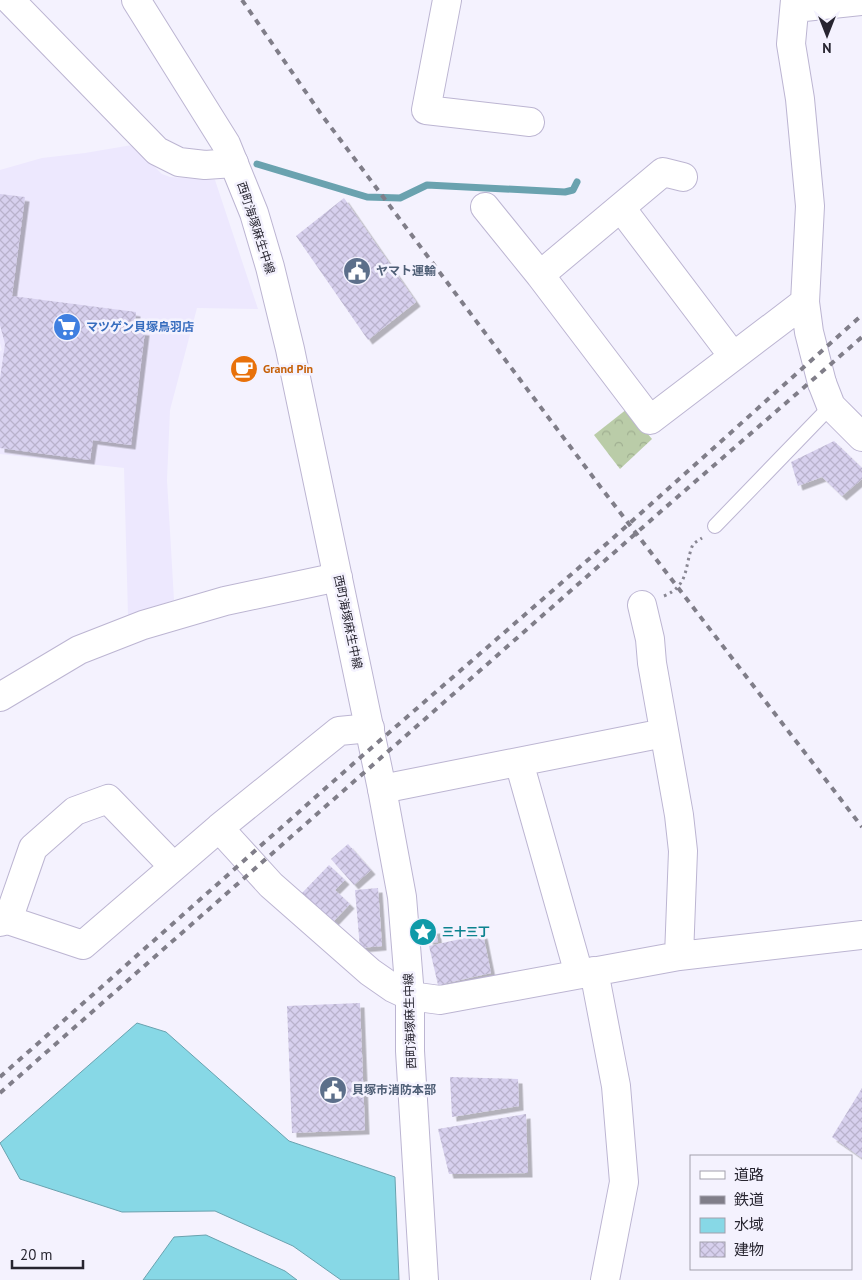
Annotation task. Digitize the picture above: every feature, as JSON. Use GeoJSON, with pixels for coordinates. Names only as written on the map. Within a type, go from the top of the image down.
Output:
{"type":"FeatureCollection","features":[{"type":"Feature","properties":{"kind":"street"},"geometry":{"type":"LineString","coordinates":[[10,0],[156,151],[179,162],[205,165],[234,163]]}},
{"type":"Feature","properties":{"kind":"street","name":"西町海塚麻生中線"},"geometry":{"type":"LineString","coordinates":[[136,0],[226,144],[250,201],[270,268],[290,349],[370,728],[402,897],[410,996],[410,1051],[424,1280]]}},
{"type":"Feature","properties":{"kind":"street"},"geometry":{"type":"LineString","coordinates":[[446,0],[426,110],[530,122]]}},
{"type":"Feature","properties":{"kind":"street"},"geometry":{"type":"LineString","coordinates":[[862,1],[795,4],[791,44],[800,99],[810,206],[805,302],[809,332],[827,395],[862,437]]}},
{"type":"Feature","properties":{"kind":"street"},"geometry":{"type":"LineString","coordinates":[[540,275],[663,172],[683,177]]}},
{"type":"Feature","properties":{"kind":"street"},"geometry":{"type":"LineString","coordinates":[[485,207],[540,275],[650,420],[805,302]]}},
{"type":"Feature","properties":{"kind":"street"},"geometry":{"type":"LineString","coordinates":[[621,208],[733,356]]}},
{"type":"Feature","properties":{"kind":"street"},"geometry":{"type":"LineString","coordinates":[[0,697],[80,650],[144,625],[225,601],[338,577]]}},
{"type":"Feature","properties":{"kind":"street"},"geometry":{"type":"LineString","coordinates":[[642,605],[650,639],[652,664],[679,815],[682,851],[679,956]]}},
{"type":"Feature","properties":{"kind":"street"},"geometry":{"type":"LineString","coordinates":[[173,866],[108,799],[75,811],[33,848],[4,921],[83,945],[173,866],[339,731],[370,728]]}},
{"type":"Feature","properties":{"kind":"street"},"geometry":{"type":"LineString","coordinates":[[382,789],[664,733]]}},
{"type":"Feature","properties":{"kind":"street"},"geometry":{"type":"LineString","coordinates":[[519,762],[586,972],[616,1086],[624,1182],[605,1280]]}},
{"type":"Feature","properties":{"kind":"street"},"geometry":{"type":"LineString","coordinates":[[219,828],[271,884],[326,935],[370,972],[393,988],[410,996],[440,1000],[679,956],[862,935]]}},
{"type":"Feature","properties":{"kind":"lane"},"geometry":{"type":"LineString","coordinates":[[715,526],[827,395]]}},
{"type":"Feature","properties":{"kind":"path"},"geometry":{"type":"LineString","coordinates":[[642,605],[670,593],[678,587],[684,578],[693,544],[715,526]]}},
{"type":"Feature","properties":{"kind":"shaded area"},"geometry":{"type":"Polygon","coordinates":[[[132,145],[162,174],[170,177],[215,180],[258,309],[197,308],[170,410],[167,480],[174,600],[128,615],[124,468],[0,454],[0,351],[2,350],[0,343],[0,170],[42,158],[132,145]]]}},
{"type":"Feature","properties":{"kind":"green space"},"geometry":{"type":"Polygon","coordinates":[[[627,409],[652,439],[620,469],[594,435],[627,409]]]}},
{"type":"Feature","properties":{"kind":"water"},"geometry":{"type":"Polygon","coordinates":[[[137,1023],[166,1032],[289,1141],[395,1177],[399,1280],[341,1280],[293,1246],[215,1211],[122,1212],[20,1179],[0,1143],[137,1023]]]}},
{"type":"Feature","properties":{"kind":"water"},"geometry":{"type":"Polygon","coordinates":[[[206,1235],[285,1271],[297,1280],[143,1280],[174,1237],[206,1235]]]}},
{"type":"Feature","properties":{"kind":"building","name":"マツゲン貝塚鳥羽店"},"geometry":{"type":"Polygon","coordinates":[[[0,194],[25,197],[12,296],[136,312],[134,330],[145,331],[131,445],[93,440],[90,460],[0,448],[0,379],[5,344],[0,325],[0,194]]]}},
{"type":"Feature","properties":{"kind":"building"},"geometry":{"type":"Polygon","coordinates":[[[344,198],[416,302],[368,340],[296,236],[344,198]]]}},
{"type":"Feature","properties":{"kind":"building"},"geometry":{"type":"Polygon","coordinates":[[[834,441],[862,468],[862,479],[842,496],[822,477],[798,486],[791,462],[834,441]]]}},
{"type":"Feature","properties":{"kind":"building"},"geometry":{"type":"Polygon","coordinates":[[[348,844],[371,870],[354,885],[331,859],[348,844]]]}},
{"type":"Feature","properties":{"kind":"building"},"geometry":{"type":"Polygon","coordinates":[[[329,865],[345,880],[335,890],[350,904],[333,922],[302,893],[329,865]]]}},
{"type":"Feature","properties":{"kind":"building"},"geometry":{"type":"Polygon","coordinates":[[[378,888],[382,946],[360,948],[355,890],[378,888]]]}},
{"type":"Feature","properties":{"kind":"building"},"geometry":{"type":"Polygon","coordinates":[[[436,929],[438,942],[429,943],[427,930],[436,929]]]}},
{"type":"Feature","properties":{"kind":"building"},"geometry":{"type":"Polygon","coordinates":[[[483,934],[491,973],[438,985],[429,946],[483,934]]]}},
{"type":"Feature","properties":{"kind":"building"},"geometry":{"type":"Polygon","coordinates":[[[360,1003],[365,1130],[292,1133],[287,1006],[360,1003]]]}},
{"type":"Feature","properties":{"kind":"building"},"geometry":{"type":"Polygon","coordinates":[[[450,1077],[518,1079],[519,1106],[452,1117],[450,1077]]]}},
{"type":"Feature","properties":{"kind":"building"},"geometry":{"type":"Polygon","coordinates":[[[862,1088],[862,1158],[832,1137],[862,1088]]]}},
{"type":"Feature","properties":{"kind":"building"},"geometry":{"type":"Polygon","coordinates":[[[526,1114],[528,1173],[449,1174],[438,1129],[526,1114]]]}},
{"type":"Feature","properties":{"kind":"waterway"},"geometry":{"type":"LineString","coordinates":[[257,164],[367,197],[400,198],[427,185],[565,192],[573,190],[577,182]]}},
{"type":"Feature","properties":{"kind":"railway"},"geometry":{"type":"LineString","coordinates":[[242,0],[321,114],[599,485],[862,827]]}},
{"type":"Feature","properties":{"kind":"railway"},"geometry":{"type":"LineString","coordinates":[[0,1077],[354,763],[612,539],[862,315]]}},
{"type":"Feature","properties":{"kind":"railway"},"geometry":{"type":"LineString","coordinates":[[0,1093],[659,513],[862,337]]}},
{"type":"Feature","properties":{"kind":"place","name":"ヤマト運輸"},"geometry":{"type":"Point","coordinates":[357,271]}},
{"type":"Feature","properties":{"kind":"place","name":"マツゲン貝塚鳥羽店"},"geometry":{"type":"Point","coordinates":[67,327]}},
{"type":"Feature","properties":{"kind":"place","name":"Grand Pin"},"geometry":{"type":"Point","coordinates":[244,369]}},
{"type":"Feature","properties":{"kind":"place","name":"三十三丁"},"geometry":{"type":"Point","coordinates":[423,932]}},
{"type":"Feature","properties":{"kind":"place","name":"貝塚市消防本部"},"geometry":{"type":"Point","coordinates":[333,1090]}}]}
